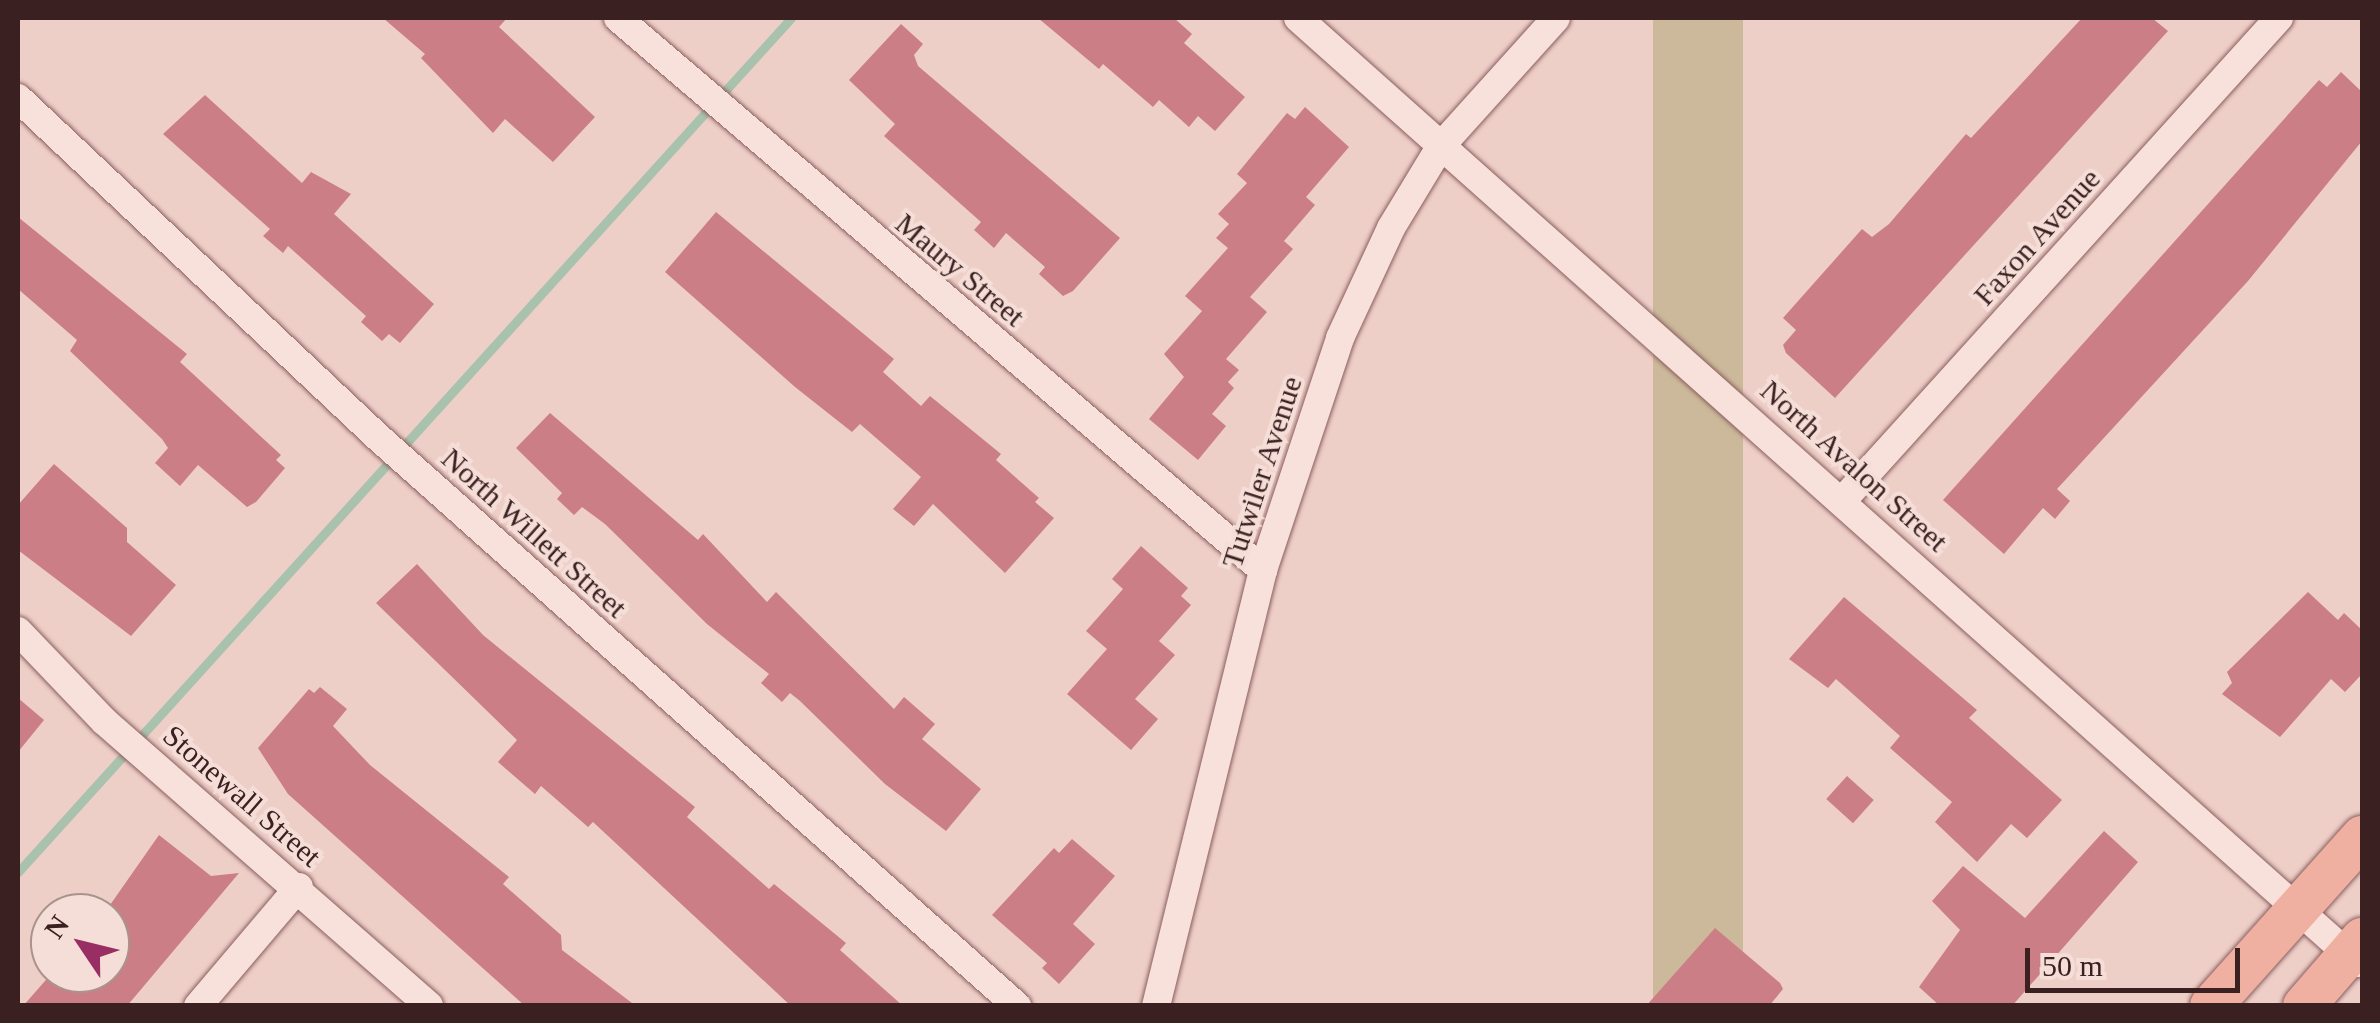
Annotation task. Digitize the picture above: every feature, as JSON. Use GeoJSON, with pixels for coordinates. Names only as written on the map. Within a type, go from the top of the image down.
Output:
{"type":"FeatureCollection","features":[{"type":"Feature","properties":{"kind":"main road"},"geometry":{"type":"LineString","coordinates":[[2211,1006],[2362,837]]}},
{"type":"Feature","properties":{"kind":"main road"},"geometry":{"type":"LineString","coordinates":[[2304,1006],[2358,954]]}},
{"type":"Feature","properties":{"kind":"street","name":"Maury Street"},"geometry":{"type":"LineString","coordinates":[[618,18],[690,84],[1262,570]]}},
{"type":"Feature","properties":{"kind":"street","name":"North Avalon Street"},"geometry":{"type":"LineString","coordinates":[[1298,18],[1843,500],[2298,910],[2358,954]]}},
{"type":"Feature","properties":{"kind":"street","name":"Tutwiler Avenue"},"geometry":{"type":"LineString","coordinates":[[1156,1006],[1262,570],[1340,338],[1392,228],[1440,147],[1556,18]]}},
{"type":"Feature","properties":{"kind":"street","name":"Faxon Avenue"},"geometry":{"type":"LineString","coordinates":[[1843,500],[2278,18]]}},
{"type":"Feature","properties":{"kind":"street","name":"North Willett Street"},"geometry":{"type":"LineString","coordinates":[[18,98],[380,439],[1017,1006]]}},
{"type":"Feature","properties":{"kind":"street","name":"Stonewall Street"},"geometry":{"type":"LineString","coordinates":[[18,632],[104,721],[299,887],[429,1006]]}},
{"type":"Feature","properties":{"kind":"street"},"geometry":{"type":"LineString","coordinates":[[198,1006],[299,887]]}},
{"type":"Feature","properties":{"kind":"shaded area"},"geometry":{"type":"Polygon","coordinates":[[[1653,18],[1743,18],[1743,1006],[1653,1006],[1653,18]]]}},
{"type":"Feature","properties":{"kind":"building"},"geometry":{"type":"Polygon","coordinates":[[[383,18],[507,18],[499,27],[595,117],[553,162],[505,119],[493,133],[421,58],[425,54],[383,18]]]}},
{"type":"Feature","properties":{"kind":"building"},"geometry":{"type":"Polygon","coordinates":[[[1038,18],[1174,18],[1192,34],[1184,43],[1245,97],[1215,131],[1198,116],[1189,127],[1159,100],[1153,107],[1103,64],[1099,69],[1038,18]]]}},
{"type":"Feature","properties":{"kind":"building"},"geometry":{"type":"Polygon","coordinates":[[[2082,18],[2152,18],[2168,31],[1835,398],[1786,353],[1783,345],[1796,330],[1783,318],[1862,229],[1872,237],[1889,224],[1966,134],[1971,138],[2082,18]]]}},
{"type":"Feature","properties":{"kind":"building"},"geometry":{"type":"Polygon","coordinates":[[[901,24],[923,44],[914,55],[918,66],[1120,238],[1073,291],[1063,296],[1039,274],[1045,267],[1006,233],[994,248],[974,230],[981,222],[884,136],[895,124],[849,80],[901,24]]]}},
{"type":"Feature","properties":{"kind":"building"},"geometry":{"type":"Polygon","coordinates":[[[2341,72],[2362,92],[2362,141],[2248,281],[2057,489],[2070,501],[2055,519],[2043,508],[2004,554],[1943,500],[2319,80],[2327,87],[2341,72]]]}},
{"type":"Feature","properties":{"kind":"building"},"geometry":{"type":"Polygon","coordinates":[[[205,95],[302,183],[311,172],[351,194],[334,214],[434,304],[400,343],[389,334],[382,341],[361,322],[366,316],[288,246],[283,253],[263,236],[270,229],[163,134],[205,95]]]}},
{"type":"Feature","properties":{"kind":"building"},"geometry":{"type":"Polygon","coordinates":[[[1305,107],[1349,147],[1306,197],[1315,205],[1284,241],[1293,249],[1250,297],[1267,312],[1226,359],[1239,370],[1228,382],[1234,388],[1212,414],[1226,426],[1198,460],[1149,419],[1184,377],[1164,354],[1202,311],[1185,296],[1228,248],[1216,238],[1229,224],[1218,214],[1247,183],[1237,174],[1287,113],[1295,119],[1305,107]]]}},
{"type":"Feature","properties":{"kind":"building"},"geometry":{"type":"Polygon","coordinates":[[[716,212],[894,359],[883,372],[921,406],[930,396],[1001,454],[996,460],[1039,498],[1035,502],[1054,518],[1005,573],[933,504],[914,526],[893,509],[921,477],[860,424],[852,432],[795,387],[665,272],[716,212]]]}},
{"type":"Feature","properties":{"kind":"building"},"geometry":{"type":"Polygon","coordinates":[[[18,217],[187,354],[180,362],[281,455],[276,460],[285,468],[256,502],[247,507],[198,465],[180,486],[155,463],[168,448],[162,439],[70,351],[77,340],[18,289],[18,217]]]}},
{"type":"Feature","properties":{"kind":"building"},"geometry":{"type":"Polygon","coordinates":[[[550,413],[698,540],[703,534],[767,602],[776,592],[894,709],[904,697],[935,724],[922,739],[981,789],[946,831],[885,784],[790,693],[782,702],[761,683],[769,674],[707,624],[605,524],[582,507],[574,515],[557,499],[562,493],[516,448],[550,413]]]}},
{"type":"Feature","properties":{"kind":"building"},"geometry":{"type":"Polygon","coordinates":[[[54,464],[127,528],[127,542],[176,585],[131,636],[18,550],[18,505],[54,464]]]}},
{"type":"Feature","properties":{"kind":"building"},"geometry":{"type":"Polygon","coordinates":[[[1141,546],[1188,588],[1181,596],[1191,605],[1159,641],[1175,655],[1135,699],[1158,719],[1131,750],[1067,694],[1107,649],[1086,631],[1123,589],[1112,579],[1141,546]]]}},
{"type":"Feature","properties":{"kind":"building"},"geometry":{"type":"Polygon","coordinates":[[[417,564],[483,635],[695,807],[687,817],[769,889],[774,884],[846,943],[840,950],[903,1006],[791,1006],[593,822],[588,827],[541,786],[535,794],[498,762],[517,740],[376,603],[417,564]]]}},
{"type":"Feature","properties":{"kind":"building"},"geometry":{"type":"Polygon","coordinates":[[[2308,592],[2338,620],[2344,613],[2362,630],[2362,674],[2345,692],[2331,679],[2280,737],[2222,694],[2232,683],[2227,672],[2308,592]]]}},
{"type":"Feature","properties":{"kind":"building"},"geometry":{"type":"Polygon","coordinates":[[[1844,597],[1977,710],[1969,718],[2062,800],[2027,838],[2011,824],[1977,862],[1935,822],[1952,802],[1890,748],[1900,736],[1836,679],[1828,688],[1789,659],[1844,597]]]}},
{"type":"Feature","properties":{"kind":"building"},"geometry":{"type":"Polygon","coordinates":[[[320,687],[347,709],[333,726],[370,765],[509,877],[503,884],[561,935],[562,950],[636,1006],[525,1006],[288,794],[258,748],[309,689],[314,693],[320,687]]]}},
{"type":"Feature","properties":{"kind":"building"},"geometry":{"type":"Polygon","coordinates":[[[18,698],[44,720],[18,752],[18,698]]]}},
{"type":"Feature","properties":{"kind":"building"},"geometry":{"type":"Polygon","coordinates":[[[1847,776],[1874,800],[1853,823],[1826,799],[1847,776]]]}},
{"type":"Feature","properties":{"kind":"building"},"geometry":{"type":"Polygon","coordinates":[[[2104,831],[2138,862],[2012,1006],[1940,1006],[1919,987],[1960,930],[1932,901],[1963,866],[2025,918],[2104,831]]]}},
{"type":"Feature","properties":{"kind":"building"},"geometry":{"type":"Polygon","coordinates":[[[159,835],[211,876],[239,873],[127,1006],[23,1006],[34,993],[130,993],[130,893],[118,893],[159,835]]]}},
{"type":"Feature","properties":{"kind":"building"},"geometry":{"type":"Polygon","coordinates":[[[1072,839],[1115,876],[1073,924],[1095,944],[1059,984],[1042,968],[1047,963],[992,915],[1054,848],[1059,853],[1072,839]]]}},
{"type":"Feature","properties":{"kind":"building"},"geometry":{"type":"Polygon","coordinates":[[[1715,928],[1780,983],[1783,989],[1769,1006],[1646,1006],[1715,928]]]}},
{"type":"Feature","properties":{"kind":"waterway"},"geometry":{"type":"LineString","coordinates":[[18,872],[791,18]]}}]}
